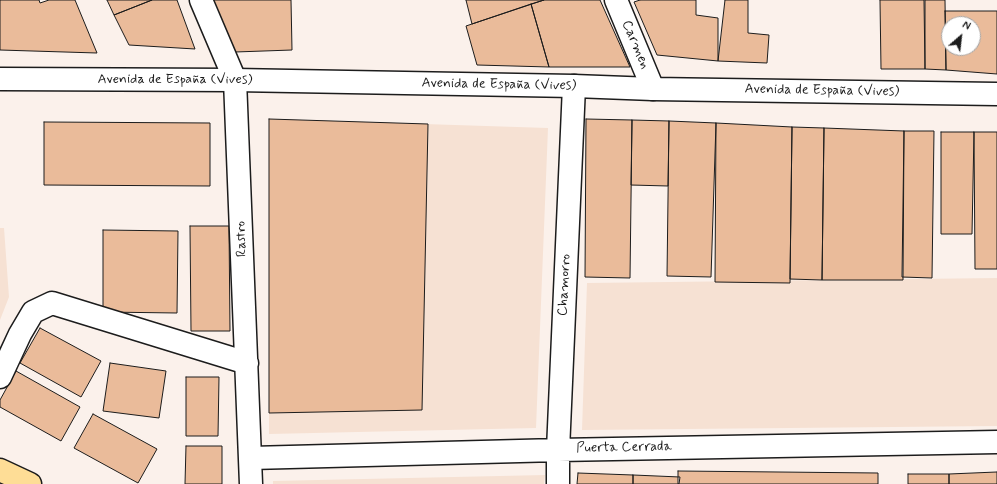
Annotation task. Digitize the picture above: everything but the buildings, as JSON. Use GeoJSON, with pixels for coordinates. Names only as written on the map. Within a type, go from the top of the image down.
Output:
{"type":"FeatureCollection","features":[{"type":"Feature","properties":{"kind":"main road"},"geometry":{"type":"LineString","coordinates":[[0,470],[30,484]]}},
{"type":"Feature","properties":{"kind":"street","name":"Rastro"},"geometry":{"type":"LineString","coordinates":[[201,0],[235,80],[251,484]]}},
{"type":"Feature","properties":{"kind":"street","name":"Carmen"},"geometry":{"type":"LineString","coordinates":[[616,0],[653,89]]}},
{"type":"Feature","properties":{"kind":"street","name":"Avenida de España (Vives)"},"geometry":{"type":"LineString","coordinates":[[0,79],[235,80],[574,86],[653,89],[997,94]]}},
{"type":"Feature","properties":{"kind":"street","name":"Chamorro"},"geometry":{"type":"LineString","coordinates":[[558,484],[558,450],[574,86]]}},
{"type":"Feature","properties":{"kind":"street"},"geometry":{"type":"LineString","coordinates":[[0,377],[20,334],[33,312],[52,303],[247,363]]}},
{"type":"Feature","properties":{"kind":"street","name":"Puerta Cerrada"},"geometry":{"type":"LineString","coordinates":[[251,458],[558,450],[997,442]]}},
{"type":"Feature","properties":{"kind":"shaded area"},"geometry":{"type":"Polygon","coordinates":[[[269,119],[548,128],[536,428],[269,434],[269,119]]]}},
{"type":"Feature","properties":{"kind":"shaded area"},"geometry":{"type":"Polygon","coordinates":[[[0,228],[4,228],[9,297],[0,320],[0,228]]]}},
{"type":"Feature","properties":{"kind":"shaded area"},"geometry":{"type":"Polygon","coordinates":[[[997,278],[997,426],[582,430],[587,283],[997,278]]]}},
{"type":"Feature","properties":{"kind":"shaded area"},"geometry":{"type":"Polygon","coordinates":[[[545,475],[544,484],[273,484],[273,481],[545,475]]]}}]}
